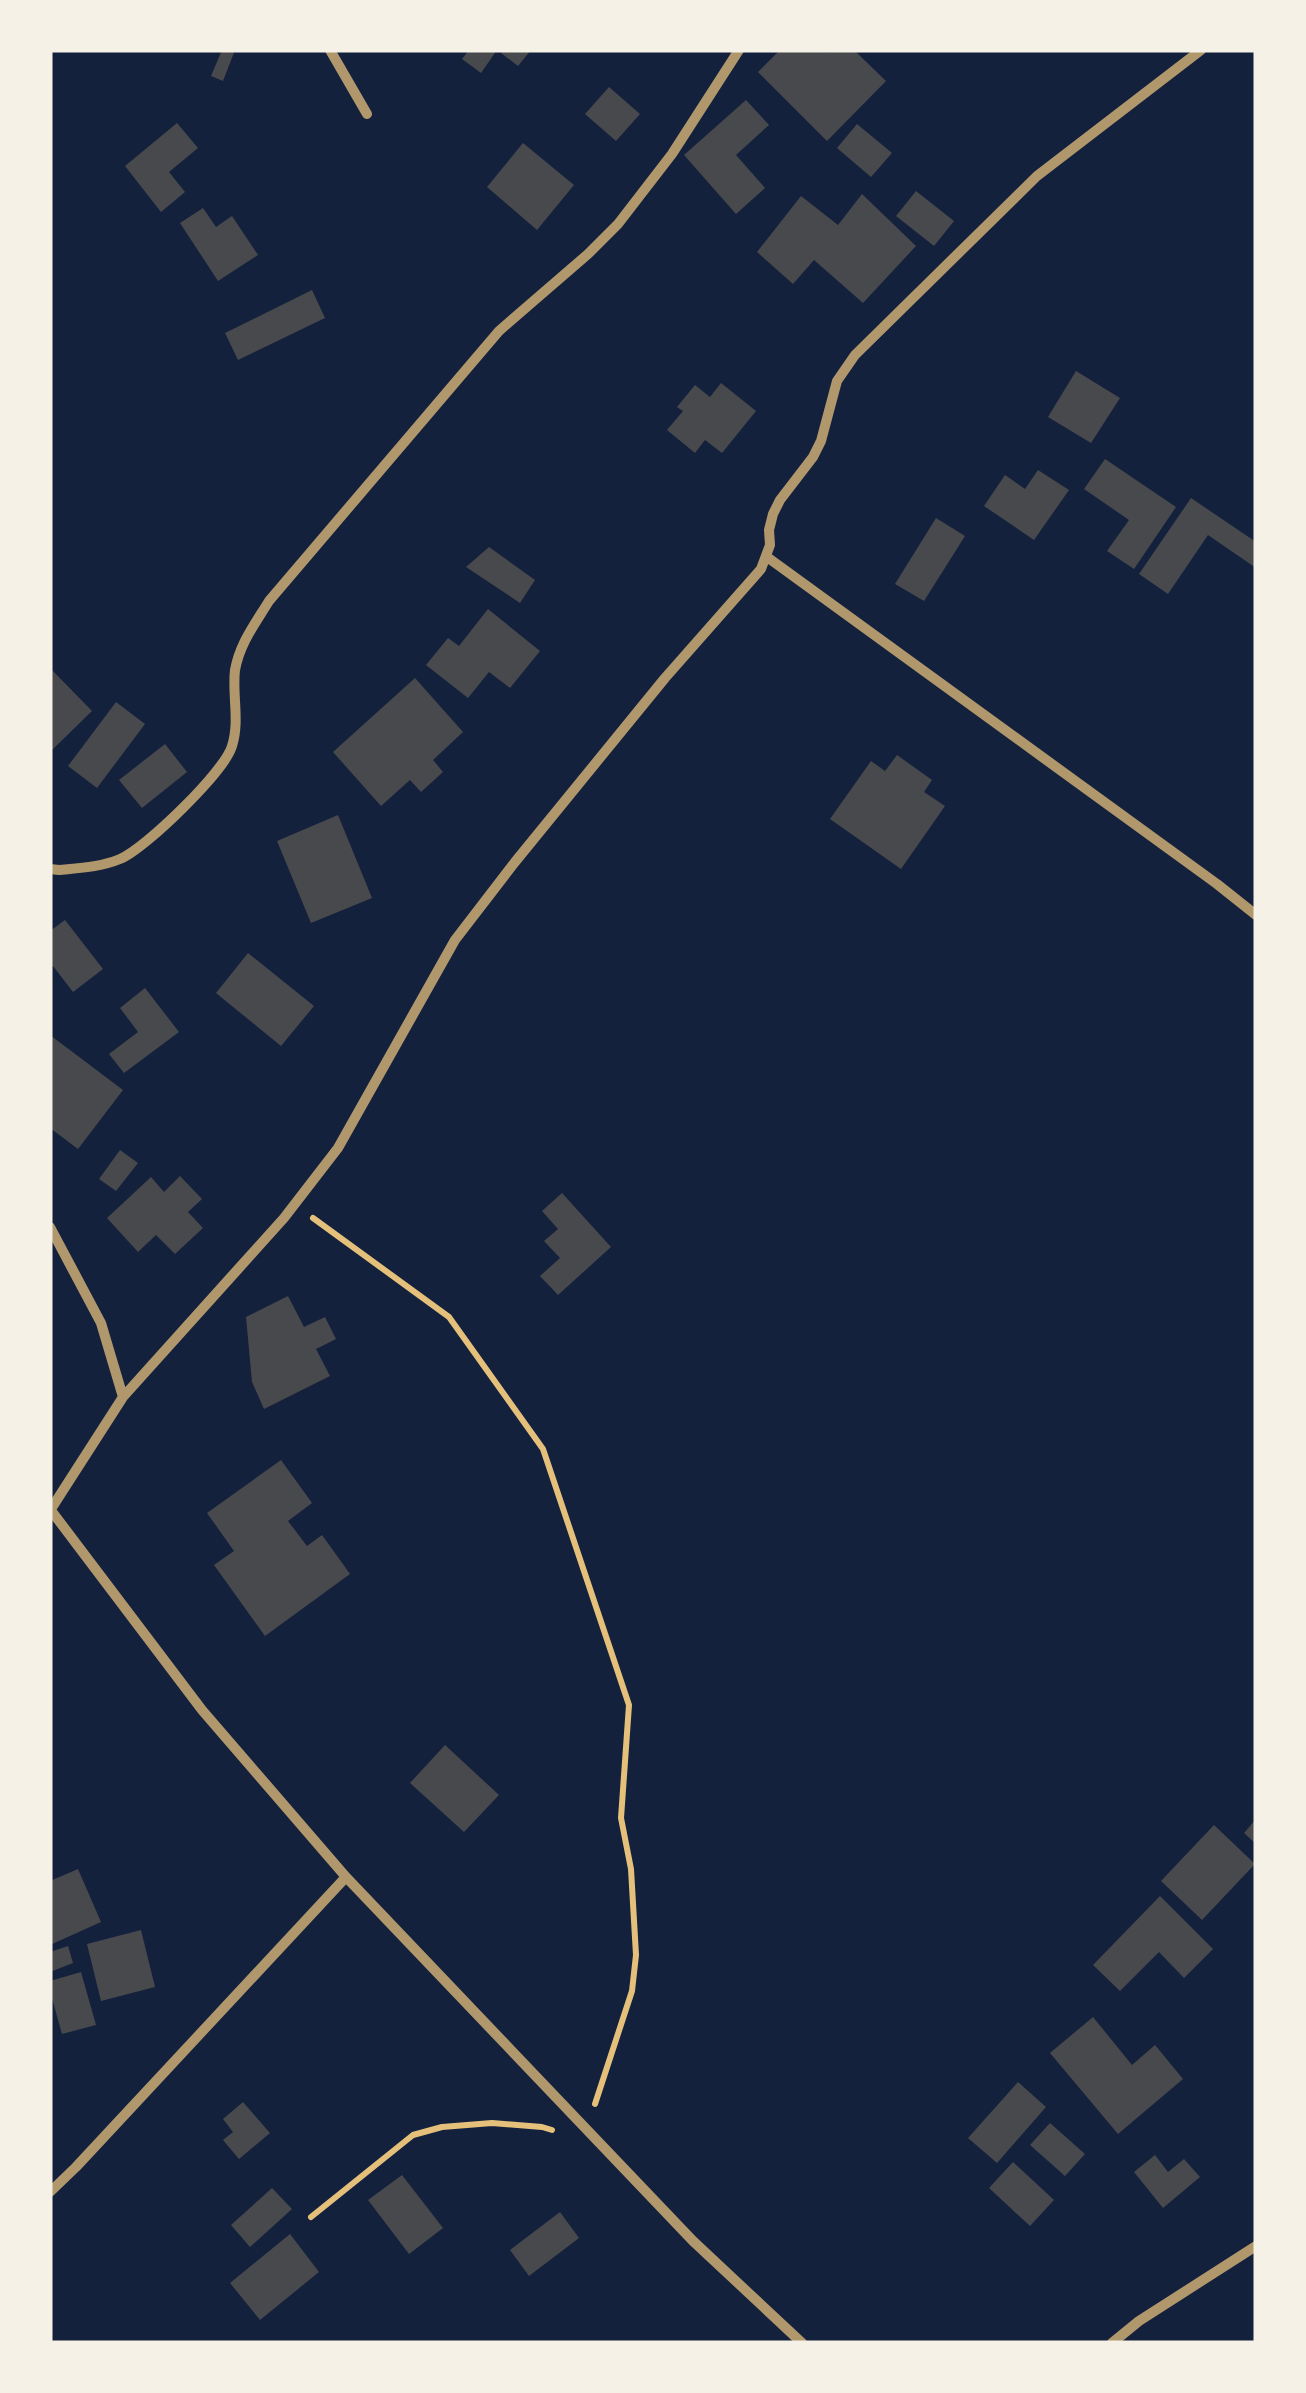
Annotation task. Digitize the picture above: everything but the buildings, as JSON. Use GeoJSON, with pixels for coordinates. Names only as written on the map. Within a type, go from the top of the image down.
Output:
{"type":"FeatureCollection","features":[{"type":"Feature","properties":{"kind":"street"},"geometry":{"type":"LineString","coordinates":[[330,50],[367,114]]}},
{"type":"Feature","properties":{"kind":"street"},"geometry":{"type":"LineString","coordinates":[[50,869],[116,861],[136,851],[217,771],[233,745],[235,673],[241,645],[269,602],[499,331],[618,224],[672,154],[739,50]]}},
{"type":"Feature","properties":{"kind":"street"},"geometry":{"type":"LineString","coordinates":[[802,2343],[693,2241],[346,1877],[202,1710],[50,1509],[123,1397],[294,1205],[338,1148],[455,940],[666,678],[753,580],[767,557],[769,530],[780,500],[813,458],[826,427],[837,381],[856,355],[1037,176],[1201,50]]}},
{"type":"Feature","properties":{"kind":"street"},"geometry":{"type":"LineString","coordinates":[[767,557],[1256,914]]}},
{"type":"Feature","properties":{"kind":"street"},"geometry":{"type":"LineString","coordinates":[[50,1227],[100,1323],[123,1397]]}},
{"type":"Feature","properties":{"kind":"street"},"geometry":{"type":"LineString","coordinates":[[50,2192],[346,1877]]}},
{"type":"Feature","properties":{"kind":"street"},"geometry":{"type":"LineString","coordinates":[[1112,2343],[1256,2246]]}},
{"type":"Feature","properties":{"kind":"path"},"geometry":{"type":"LineString","coordinates":[[294,1205],[449,1316],[544,1450],[629,1706],[621,1818],[631,1869],[636,1955],[632,1991],[587,2129]]}},
{"type":"Feature","properties":{"kind":"path"},"geometry":{"type":"LineString","coordinates":[[311,2217],[412,2135],[442,2127],[492,2123],[558,2132]]}}]}
